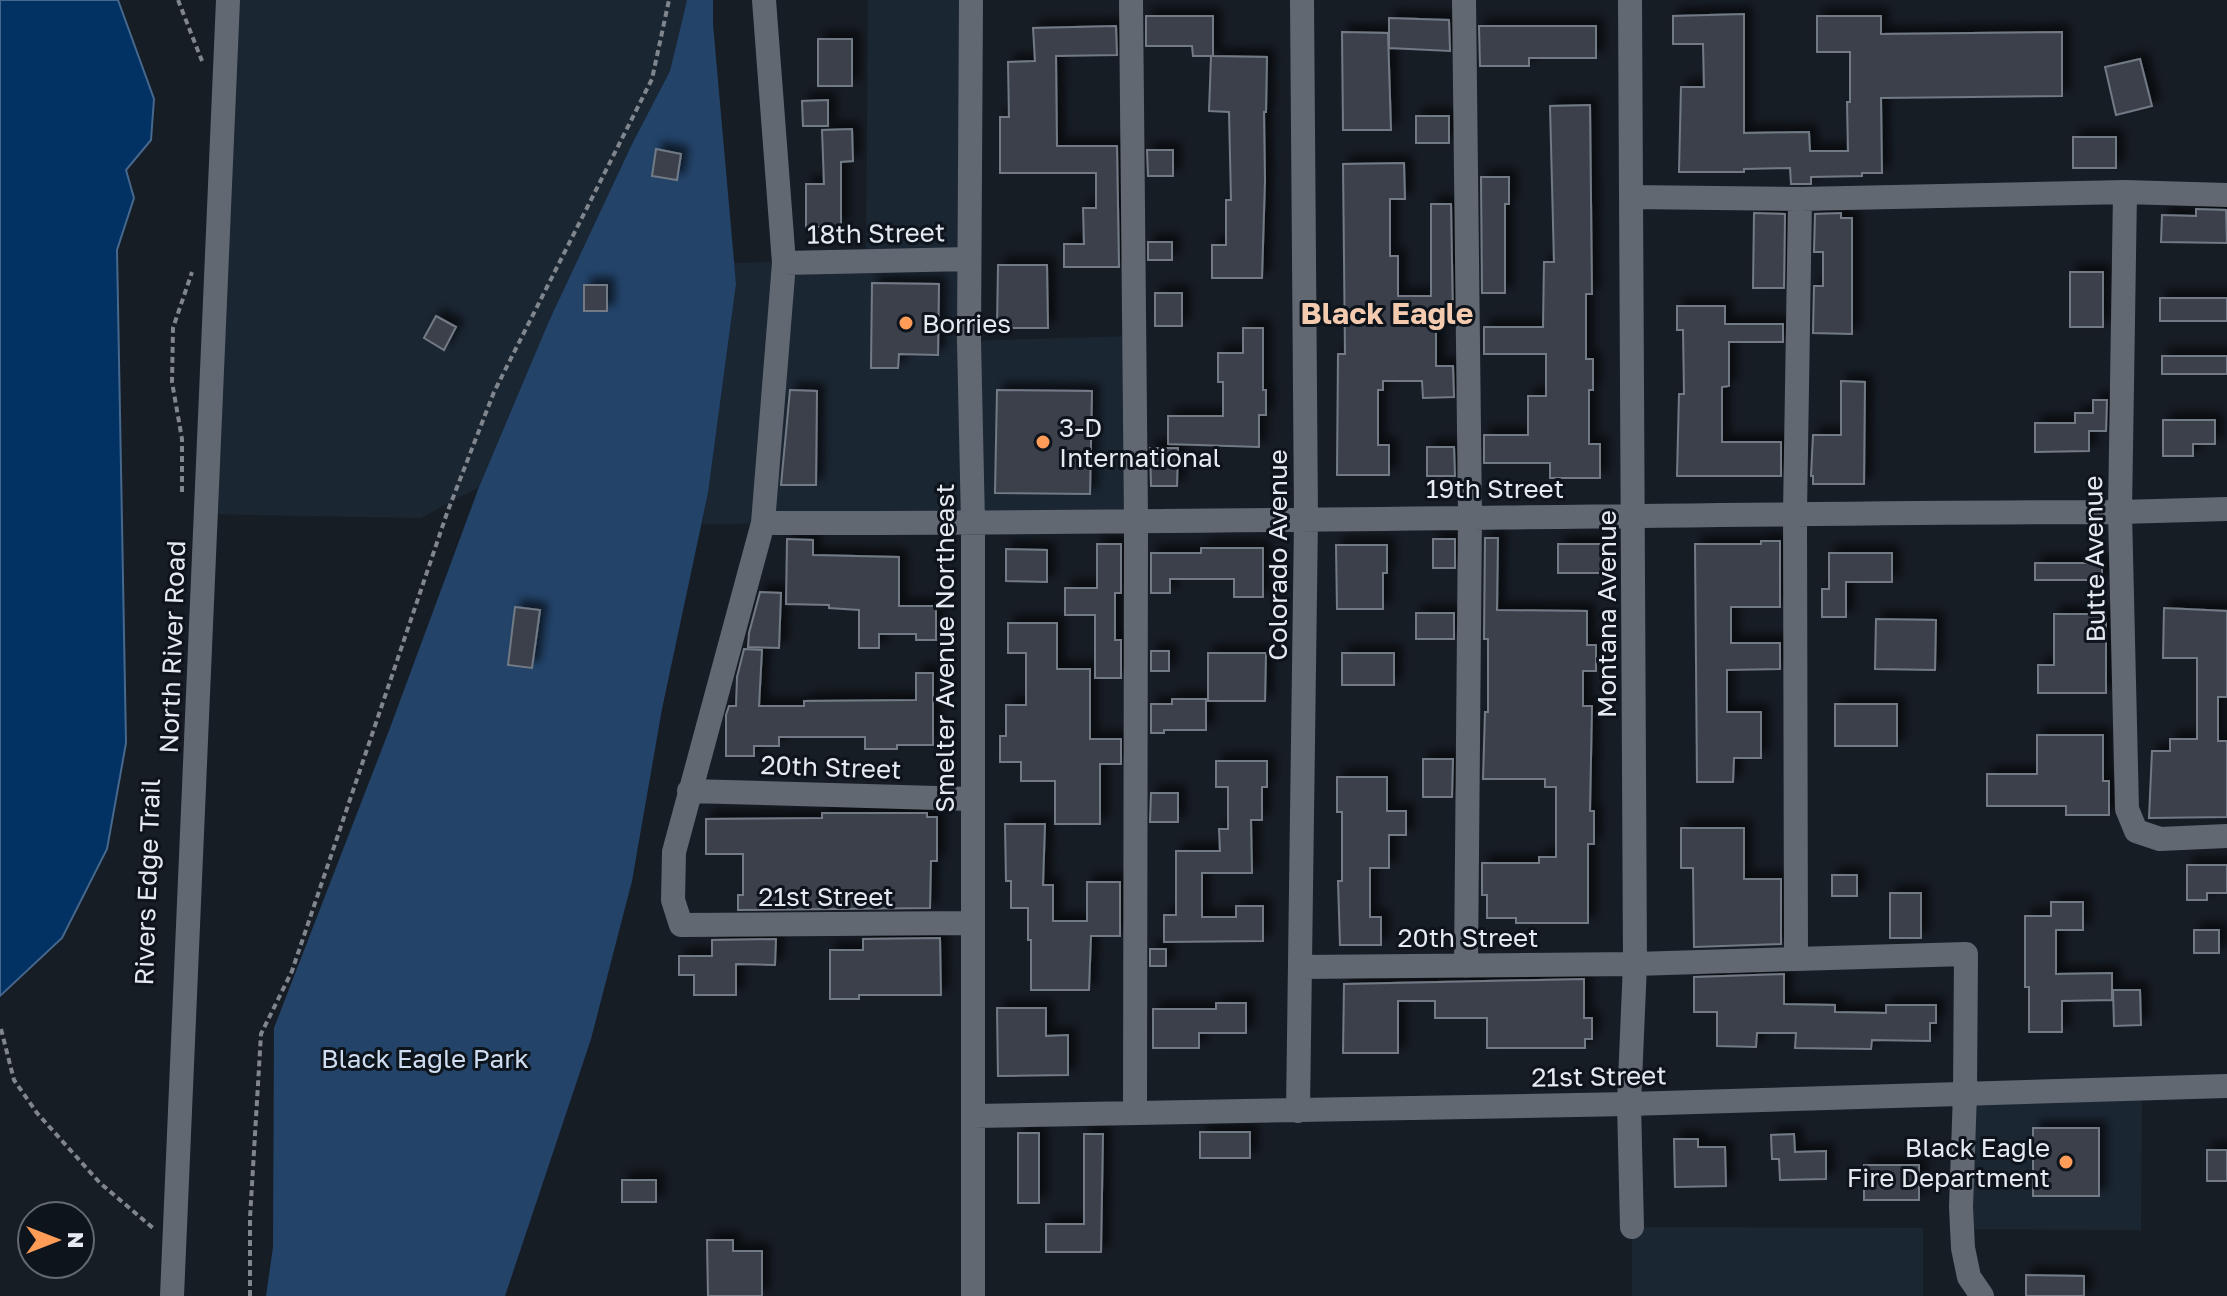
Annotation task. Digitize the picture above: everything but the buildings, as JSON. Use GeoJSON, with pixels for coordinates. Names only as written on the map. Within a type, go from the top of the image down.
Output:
{"type":"FeatureCollection","features":[{"type":"Feature","properties":{"kind":"street","name":"North River Road"},"geometry":{"type":"LineString","coordinates":[[172,1296],[228,0]]}},
{"type":"Feature","properties":{"kind":"street"},"geometry":{"type":"LineString","coordinates":[[689,791],[763,523],[784,263],[764,0]]}},
{"type":"Feature","properties":{"kind":"street","name":"Smelter Avenue Northeast"},"geometry":{"type":"LineString","coordinates":[[971,0],[973,1296]]}},
{"type":"Feature","properties":{"kind":"street"},"geometry":{"type":"LineString","coordinates":[[1131,0],[1136,521],[1135,1113]]}},
{"type":"Feature","properties":{"kind":"street","name":"Colorado Avenue"},"geometry":{"type":"LineString","coordinates":[[1298,1111],[1306,519],[1302,0]]}},
{"type":"Feature","properties":{"kind":"street"},"geometry":{"type":"LineString","coordinates":[[1464,0],[1470,516],[1466,966]]}},
{"type":"Feature","properties":{"kind":"street","name":"Montana Avenue"},"geometry":{"type":"LineString","coordinates":[[1630,0],[1635,964],[1629,1104],[1632,1227]]}},
{"type":"Feature","properties":{"kind":"street"},"geometry":{"type":"LineString","coordinates":[[1631,197],[1800,199],[2125,192],[2227,195]]}},
{"type":"Feature","properties":{"kind":"street","name":"Butte Avenue"},"geometry":{"type":"LineString","coordinates":[[2125,192],[2120,512],[2127,809],[2136,831],[2160,839],[2227,836]]}},
{"type":"Feature","properties":{"kind":"street"},"geometry":{"type":"LineString","coordinates":[[1796,959],[1795,513],[1800,199]]}},
{"type":"Feature","properties":{"kind":"street","name":"18th Street"},"geometry":{"type":"LineString","coordinates":[[784,263],[969,259]]}},
{"type":"Feature","properties":{"kind":"street","name":"19th Street"},"geometry":{"type":"LineString","coordinates":[[763,523],[2227,509]]}},
{"type":"Feature","properties":{"kind":"street","name":"20th Street"},"geometry":{"type":"LineString","coordinates":[[689,791],[972,799]]}},
{"type":"Feature","properties":{"kind":"street","name":"21st Street"},"geometry":{"type":"LineString","coordinates":[[689,791],[674,852],[673,900],[681,925],[973,923]]}},
{"type":"Feature","properties":{"kind":"street","name":"20th Street"},"geometry":{"type":"LineString","coordinates":[[1300,967],[1635,964],[1966,954],[1965,1093]]}},
{"type":"Feature","properties":{"kind":"street","name":"21st Street"},"geometry":{"type":"LineString","coordinates":[[973,1116],[1629,1104],[2227,1086]]}},
{"type":"Feature","properties":{"kind":"street"},"geometry":{"type":"LineString","coordinates":[[1965,1093],[1961,1207],[1963,1248],[1969,1277],[1982,1296]]}},
{"type":"Feature","properties":{"kind":"path"},"geometry":{"type":"LineString","coordinates":[[178,0],[205,70]]}},
{"type":"Feature","properties":{"kind":"path"},"geometry":{"type":"LineString","coordinates":[[250,1296],[250,1218],[261,1034],[292,971],[447,513],[494,392],[652,79],[669,0]]}},
{"type":"Feature","properties":{"kind":"path"},"geometry":{"type":"LineString","coordinates":[[182,502],[182,439],[172,382],[173,328],[192,272]]}},
{"type":"Feature","properties":{"kind":"path"},"geometry":{"type":"LineString","coordinates":[[1,1029],[14,1080],[37,1113],[100,1183],[153,1228]]}},
{"type":"Feature","properties":{"kind":"path"},"geometry":{"type":"LineString","coordinates":[[152,1215],[152,1241]]}},
{"type":"Feature","properties":{"kind":"shaded area"},"geometry":{"type":"Polygon","coordinates":[[[0,0],[118,0],[154,99],[151,140],[126,170],[134,198],[117,250],[126,743],[107,849],[62,938],[0,996],[0,0]]]}},
{"type":"Feature","properties":{"kind":"shaded area"},"geometry":{"type":"Polygon","coordinates":[[[228,0],[687,0],[670,71],[632,144],[549,321],[479,487],[421,518],[206,514],[228,0]]]}},
{"type":"Feature","properties":{"kind":"shaded area"},"geometry":{"type":"Polygon","coordinates":[[[868,0],[971,0],[970,341],[1134,336],[1136,521],[702,524],[736,285],[734,263],[866,260],[868,0]]]}},
{"type":"Feature","properties":{"kind":"shaded area"},"geometry":{"type":"Polygon","coordinates":[[[2142,1089],[2141,1230],[1962,1229],[1965,1093],[2142,1089]]]}},
{"type":"Feature","properties":{"kind":"shaded area"},"geometry":{"type":"Polygon","coordinates":[[[1632,1227],[1923,1228],[1923,1296],[1632,1296],[1632,1227]]]}},
{"type":"Feature","properties":{"kind":"green space","name":"Black Eagle Park"},"geometry":{"type":"Polygon","coordinates":[[[687,0],[713,0],[736,284],[708,493],[662,709],[632,881],[591,1039],[505,1296],[266,1296],[273,1247],[274,1028],[479,487],[549,321],[632,144],[670,71],[687,0]]]}},
{"type":"Feature","properties":{"kind":"place","name":"Borries"},"geometry":{"type":"Point","coordinates":[906,323]}},
{"type":"Feature","properties":{"kind":"place","name":"3-D International"},"geometry":{"type":"Point","coordinates":[1043,442]}},
{"type":"Feature","properties":{"kind":"place","name":"Black Eagle Fire Department"},"geometry":{"type":"Point","coordinates":[2066,1162]}},
{"type":"Feature","properties":{"kind":"district","name":"Black Eagle"},"geometry":{"type":"Point","coordinates":[1387,313]}}]}
